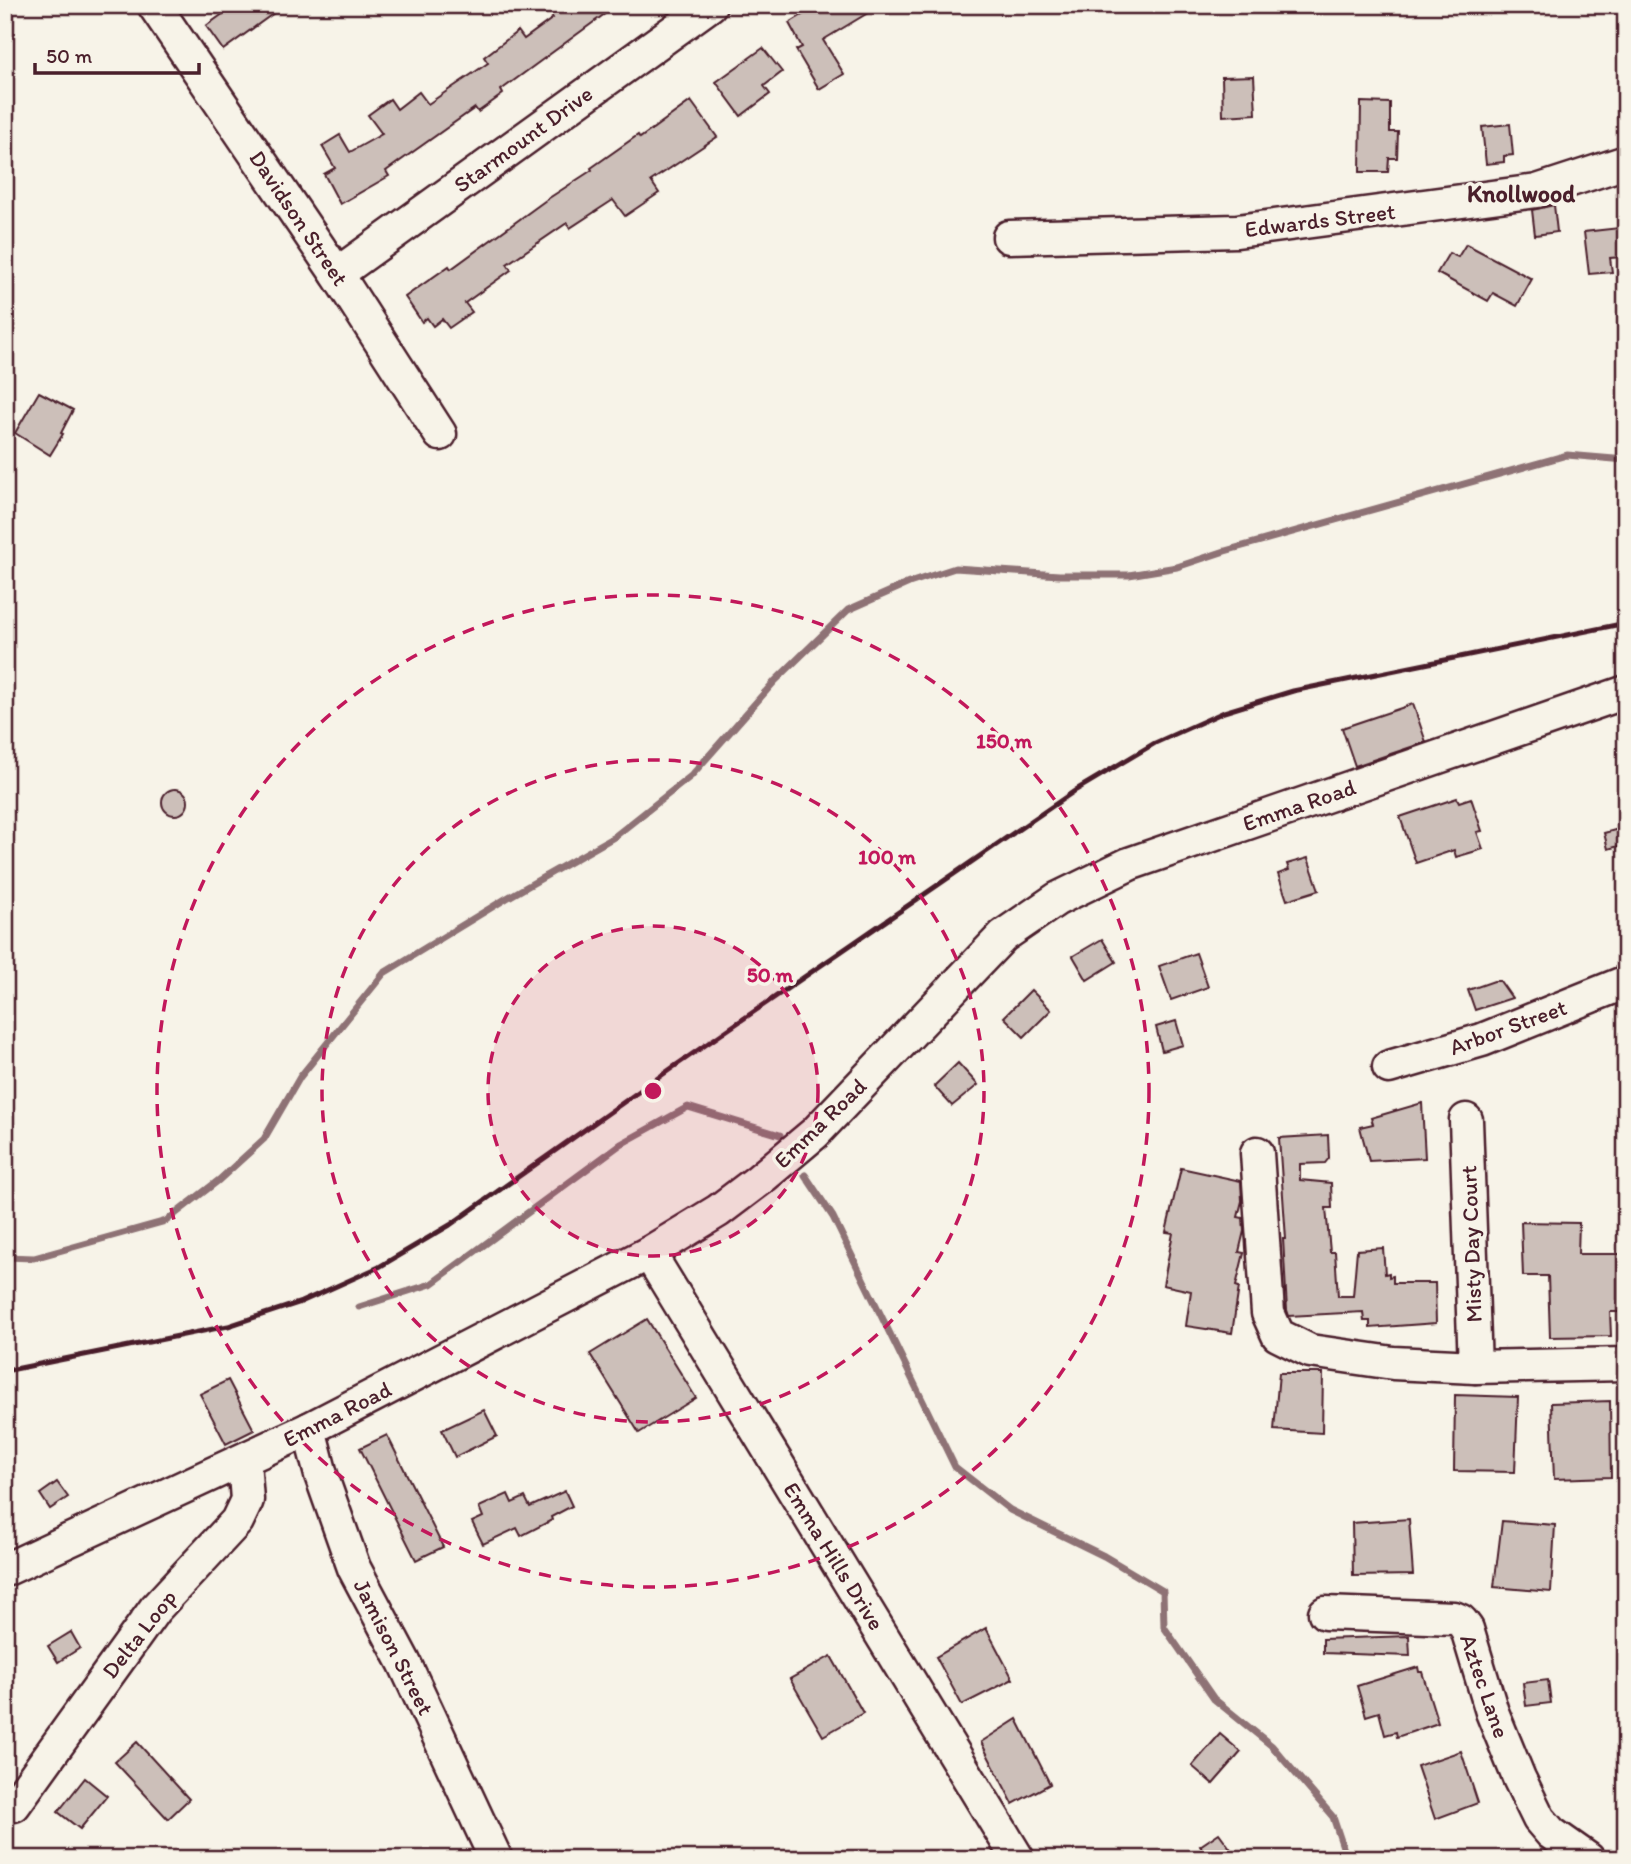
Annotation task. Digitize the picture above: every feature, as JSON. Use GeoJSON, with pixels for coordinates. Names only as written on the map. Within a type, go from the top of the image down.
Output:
{"type":"FeatureCollection","features":[{"type":"Feature","properties":{"kind":"street","name":"Davidson Street"},"geometry":{"type":"LineString","coordinates":[[154,5],[337,274],[440,434]]}},
{"type":"Feature","properties":{"kind":"street","name":"Starmount Drive"},"geometry":{"type":"LineString","coordinates":[[337,274],[710,5]]}},
{"type":"Feature","properties":{"kind":"street","name":"Edwards Street"},"geometry":{"type":"LineString","coordinates":[[1009,237],[1237,231],[1538,191],[1626,162]]}},
{"type":"Feature","properties":{"kind":"street","name":"Emma Road"},"geometry":{"type":"LineString","coordinates":[[5,1570],[309,1429],[649,1253],[718,1211],[815,1133],[1003,936],[1057,899],[1129,864],[1626,692]]}},
{"type":"Feature","properties":{"kind":"street","name":"Arbor Street"},"geometry":{"type":"LineString","coordinates":[[1389,1067],[1482,1040],[1626,982]]}},
{"type":"Feature","properties":{"kind":"street","name":"Misty Day Court"},"geometry":{"type":"LineString","coordinates":[[1466,1120],[1475,1367]]}},
{"type":"Feature","properties":{"kind":"street"},"geometry":{"type":"LineString","coordinates":[[1257,1153],[1268,1313],[1278,1335],[1310,1350],[1393,1363],[1475,1367],[1626,1364]]}},
{"type":"Feature","properties":{"kind":"street","name":"Emma Hills Drive"},"geometry":{"type":"LineString","coordinates":[[649,1253],[1018,1859]]}},
{"type":"Feature","properties":{"kind":"street","name":"Jamison Street"},"geometry":{"type":"LineString","coordinates":[[309,1429],[321,1475],[354,1568],[404,1662],[496,1859]]}},
{"type":"Feature","properties":{"kind":"street","name":"Delta Loop"},"geometry":{"type":"LineString","coordinates":[[14,1805],[155,1609],[237,1521],[247,1500],[244,1461]]}},
{"type":"Feature","properties":{"kind":"street","name":"Aztec Lane"},"geometry":{"type":"LineString","coordinates":[[1325,1613],[1454,1618],[1461,1621],[1467,1629],[1480,1680],[1502,1740],[1539,1819],[1551,1833],[1588,1859]]}},
{"type":"Feature","properties":{"kind":"building"},"geometry":{"type":"Polygon","coordinates":[[[218,5],[285,5],[223,50],[206,26],[224,13],[218,5]]]}},
{"type":"Feature","properties":{"kind":"building"},"geometry":{"type":"Polygon","coordinates":[[[543,5],[617,5],[501,90],[503,94],[478,112],[475,108],[386,171],[389,176],[340,204],[324,174],[335,168],[322,146],[340,135],[350,152],[382,134],[368,115],[390,99],[397,109],[419,92],[428,104],[488,63],[484,57],[518,31],[524,39],[553,18],[543,5]]]}},
{"type":"Feature","properties":{"kind":"building"},"geometry":{"type":"Polygon","coordinates":[[[819,5],[881,5],[823,40],[844,74],[819,89],[796,50],[802,47],[789,23],[819,5]]]}},
{"type":"Feature","properties":{"kind":"building"},"geometry":{"type":"Polygon","coordinates":[[[763,48],[782,72],[764,86],[770,94],[741,116],[716,82],[763,48]]]}},
{"type":"Feature","properties":{"kind":"building"},"geometry":{"type":"Polygon","coordinates":[[[1254,76],[1256,114],[1223,116],[1222,77],[1254,76]]]}},
{"type":"Feature","properties":{"kind":"building"},"geometry":{"type":"Polygon","coordinates":[[[691,101],[717,137],[651,181],[659,193],[625,216],[613,200],[570,228],[567,223],[507,264],[511,270],[465,303],[472,312],[449,328],[442,319],[433,326],[427,318],[422,322],[405,297],[449,266],[451,269],[638,135],[640,138],[691,101]]]}},
{"type":"Feature","properties":{"kind":"building"},"geometry":{"type":"Polygon","coordinates":[[[1361,102],[1390,103],[1390,132],[1398,132],[1397,158],[1389,158],[1388,172],[1360,172],[1361,102]]]}},
{"type":"Feature","properties":{"kind":"building"},"geometry":{"type":"Polygon","coordinates":[[[1510,124],[1513,155],[1504,156],[1504,162],[1486,164],[1482,127],[1510,124]]]}},
{"type":"Feature","properties":{"kind":"building"},"geometry":{"type":"Polygon","coordinates":[[[1554,205],[1557,232],[1535,235],[1532,210],[1554,205]]]}},
{"type":"Feature","properties":{"kind":"building"},"geometry":{"type":"Polygon","coordinates":[[[1619,228],[1622,257],[1610,258],[1612,272],[1589,274],[1584,232],[1619,228]]]}},
{"type":"Feature","properties":{"kind":"building"},"geometry":{"type":"Polygon","coordinates":[[[1466,244],[1532,279],[1517,306],[1493,293],[1488,301],[1437,273],[1449,253],[1458,257],[1466,244]]]}},
{"type":"Feature","properties":{"kind":"building"},"geometry":{"type":"Polygon","coordinates":[[[39,392],[73,410],[50,455],[15,433],[39,392]]]}},
{"type":"Feature","properties":{"kind":"building"},"geometry":{"type":"Polygon","coordinates":[[[1413,704],[1426,742],[1355,766],[1342,728],[1413,704]]]}},
{"type":"Feature","properties":{"kind":"building"},"geometry":{"type":"Polygon","coordinates":[[[175,789],[184,793],[188,802],[184,811],[175,815],[166,811],[162,802],[166,793],[175,789]]]}},
{"type":"Feature","properties":{"kind":"building"},"geometry":{"type":"Polygon","coordinates":[[[1457,798],[1459,802],[1471,798],[1482,831],[1477,832],[1483,849],[1456,857],[1454,850],[1416,863],[1400,817],[1457,798]]]}},
{"type":"Feature","properties":{"kind":"building"},"geometry":{"type":"Polygon","coordinates":[[[1626,827],[1626,844],[1608,849],[1604,833],[1626,827]]]}},
{"type":"Feature","properties":{"kind":"building"},"geometry":{"type":"Polygon","coordinates":[[[1308,858],[1319,890],[1287,900],[1278,874],[1289,870],[1287,864],[1308,858]]]}},
{"type":"Feature","properties":{"kind":"building"},"geometry":{"type":"Polygon","coordinates":[[[1102,939],[1116,962],[1087,980],[1073,956],[1102,939]]]}},
{"type":"Feature","properties":{"kind":"building"},"geometry":{"type":"Polygon","coordinates":[[[1196,953],[1208,987],[1171,1000],[1159,966],[1196,953]]]}},
{"type":"Feature","properties":{"kind":"building"},"geometry":{"type":"Polygon","coordinates":[[[1500,981],[1512,998],[1475,1010],[1468,990],[1500,981]]]}},
{"type":"Feature","properties":{"kind":"building"},"geometry":{"type":"Polygon","coordinates":[[[1031,990],[1051,1010],[1024,1037],[1004,1017],[1031,990]]]}},
{"type":"Feature","properties":{"kind":"building"},"geometry":{"type":"Polygon","coordinates":[[[1176,1021],[1183,1045],[1162,1051],[1156,1027],[1176,1021]]]}},
{"type":"Feature","properties":{"kind":"building"},"geometry":{"type":"Polygon","coordinates":[[[958,1063],[978,1085],[952,1106],[934,1086],[958,1063]]]}},
{"type":"Feature","properties":{"kind":"building"},"geometry":{"type":"Polygon","coordinates":[[[1422,1103],[1425,1158],[1369,1161],[1360,1127],[1373,1124],[1371,1118],[1422,1103]]]}},
{"type":"Feature","properties":{"kind":"building"},"geometry":{"type":"Polygon","coordinates":[[[1328,1135],[1329,1158],[1325,1163],[1300,1164],[1300,1180],[1331,1183],[1332,1208],[1326,1208],[1330,1252],[1335,1252],[1338,1296],[1353,1296],[1357,1250],[1383,1248],[1385,1274],[1393,1276],[1393,1283],[1435,1283],[1436,1323],[1370,1328],[1370,1321],[1364,1321],[1363,1312],[1289,1316],[1279,1138],[1328,1135]]]}},
{"type":"Feature","properties":{"kind":"building"},"geometry":{"type":"Polygon","coordinates":[[[1181,1168],[1241,1181],[1242,1201],[1238,1217],[1243,1218],[1244,1231],[1239,1252],[1244,1253],[1236,1286],[1239,1287],[1232,1333],[1186,1326],[1191,1291],[1163,1285],[1173,1233],[1166,1232],[1181,1168]]]}},
{"type":"Feature","properties":{"kind":"building"},"geometry":{"type":"Polygon","coordinates":[[[1521,1222],[1579,1223],[1578,1254],[1626,1254],[1626,1312],[1610,1312],[1611,1336],[1550,1337],[1548,1276],[1523,1276],[1521,1222]]]}},
{"type":"Feature","properties":{"kind":"building"},"geometry":{"type":"Polygon","coordinates":[[[647,1319],[696,1398],[639,1433],[590,1354],[647,1319]]]}},
{"type":"Feature","properties":{"kind":"building"},"geometry":{"type":"Polygon","coordinates":[[[1279,1373],[1323,1373],[1322,1433],[1274,1430],[1279,1373]]]}},
{"type":"Feature","properties":{"kind":"building"},"geometry":{"type":"Polygon","coordinates":[[[228,1380],[254,1430],[226,1444],[200,1394],[228,1380]]]}},
{"type":"Feature","properties":{"kind":"building"},"geometry":{"type":"Polygon","coordinates":[[[1455,1395],[1518,1397],[1515,1472],[1454,1471],[1455,1395]]]}},
{"type":"Feature","properties":{"kind":"building"},"geometry":{"type":"Polygon","coordinates":[[[1610,1401],[1611,1477],[1554,1479],[1551,1403],[1610,1401]]]}},
{"type":"Feature","properties":{"kind":"building"},"geometry":{"type":"Polygon","coordinates":[[[484,1410],[497,1436],[455,1457],[442,1430],[484,1410]]]}},
{"type":"Feature","properties":{"kind":"building"},"geometry":{"type":"Polygon","coordinates":[[[387,1435],[443,1547],[416,1560],[360,1448],[387,1435]]]}},
{"type":"Feature","properties":{"kind":"building"},"geometry":{"type":"Polygon","coordinates":[[[57,1482],[68,1497],[50,1509],[40,1494],[57,1482]]]}},
{"type":"Feature","properties":{"kind":"building"},"geometry":{"type":"Polygon","coordinates":[[[565,1491],[572,1506],[521,1536],[517,1528],[483,1544],[472,1522],[483,1517],[479,1507],[508,1494],[512,1503],[525,1497],[530,1507],[565,1491]]]}},
{"type":"Feature","properties":{"kind":"building"},"geometry":{"type":"Polygon","coordinates":[[[1409,1519],[1413,1575],[1353,1576],[1352,1523],[1409,1519]]]}},
{"type":"Feature","properties":{"kind":"building"},"geometry":{"type":"Polygon","coordinates":[[[1502,1521],[1555,1525],[1551,1592],[1494,1587],[1502,1521]]]}},
{"type":"Feature","properties":{"kind":"building"},"geometry":{"type":"Polygon","coordinates":[[[986,1628],[1013,1679],[962,1705],[936,1657],[986,1628]]]}},
{"type":"Feature","properties":{"kind":"building"},"geometry":{"type":"Polygon","coordinates":[[[71,1632],[80,1648],[58,1662],[48,1646],[71,1632]]]}},
{"type":"Feature","properties":{"kind":"building"},"geometry":{"type":"Polygon","coordinates":[[[1409,1636],[1410,1656],[1323,1653],[1323,1639],[1409,1636]]]}},
{"type":"Feature","properties":{"kind":"building"},"geometry":{"type":"Polygon","coordinates":[[[831,1656],[863,1713],[823,1736],[790,1679],[831,1656]]]}},
{"type":"Feature","properties":{"kind":"building"},"geometry":{"type":"Polygon","coordinates":[[[1418,1667],[1438,1723],[1397,1737],[1396,1732],[1385,1735],[1379,1712],[1366,1716],[1357,1686],[1418,1667]]]}},
{"type":"Feature","properties":{"kind":"building"},"geometry":{"type":"Polygon","coordinates":[[[1548,1680],[1551,1703],[1526,1706],[1523,1683],[1548,1680]]]}},
{"type":"Feature","properties":{"kind":"building"},"geometry":{"type":"Polygon","coordinates":[[[1017,1719],[1050,1784],[1013,1804],[981,1742],[1017,1719]]]}},
{"type":"Feature","properties":{"kind":"building"},"geometry":{"type":"Polygon","coordinates":[[[1220,1734],[1241,1752],[1213,1784],[1192,1766],[1220,1734]]]}},
{"type":"Feature","properties":{"kind":"building"},"geometry":{"type":"Polygon","coordinates":[[[137,1742],[189,1799],[168,1819],[115,1762],[137,1742]]]}},
{"type":"Feature","properties":{"kind":"building"},"geometry":{"type":"Polygon","coordinates":[[[1461,1751],[1478,1803],[1435,1819],[1417,1766],[1461,1751]]]}},
{"type":"Feature","properties":{"kind":"building"},"geometry":{"type":"Polygon","coordinates":[[[85,1778],[107,1796],[80,1829],[58,1812],[85,1778]]]}},
{"type":"Feature","properties":{"kind":"building"},"geometry":{"type":"Polygon","coordinates":[[[1219,1833],[1238,1859],[1209,1859],[1200,1846],[1219,1833]]]}},
{"type":"Feature","properties":{"kind":"waterway"},"geometry":{"type":"LineString","coordinates":[[5,1257],[34,1258],[166,1221],[219,1180],[264,1139],[300,1077],[384,973],[614,837],[691,776],[775,681],[848,610],[909,583],[955,568],[1059,575],[1129,575],[1177,567],[1225,551],[1567,455],[1626,460]]}},
{"type":"Feature","properties":{"kind":"waterway"},"geometry":{"type":"LineString","coordinates":[[359,1307],[431,1284],[621,1144],[688,1107],[780,1135]]}},
{"type":"Feature","properties":{"kind":"waterway"},"geometry":{"type":"LineString","coordinates":[[805,1175],[833,1217],[955,1467],[1010,1510],[1104,1556],[1163,1591],[1164,1627],[1214,1699],[1272,1746],[1333,1817],[1347,1859]]}},
{"type":"Feature","properties":{"kind":"railway"},"geometry":{"type":"LineString","coordinates":[[5,1371],[228,1326],[301,1302],[379,1267],[450,1225],[672,1068],[1076,790],[1155,743],[1224,712],[1293,691],[1626,623]]}},
{"type":"Feature","properties":{"kind":"district","name":"Knollwood"},"geometry":{"type":"Point","coordinates":[1521,193]}}]}
